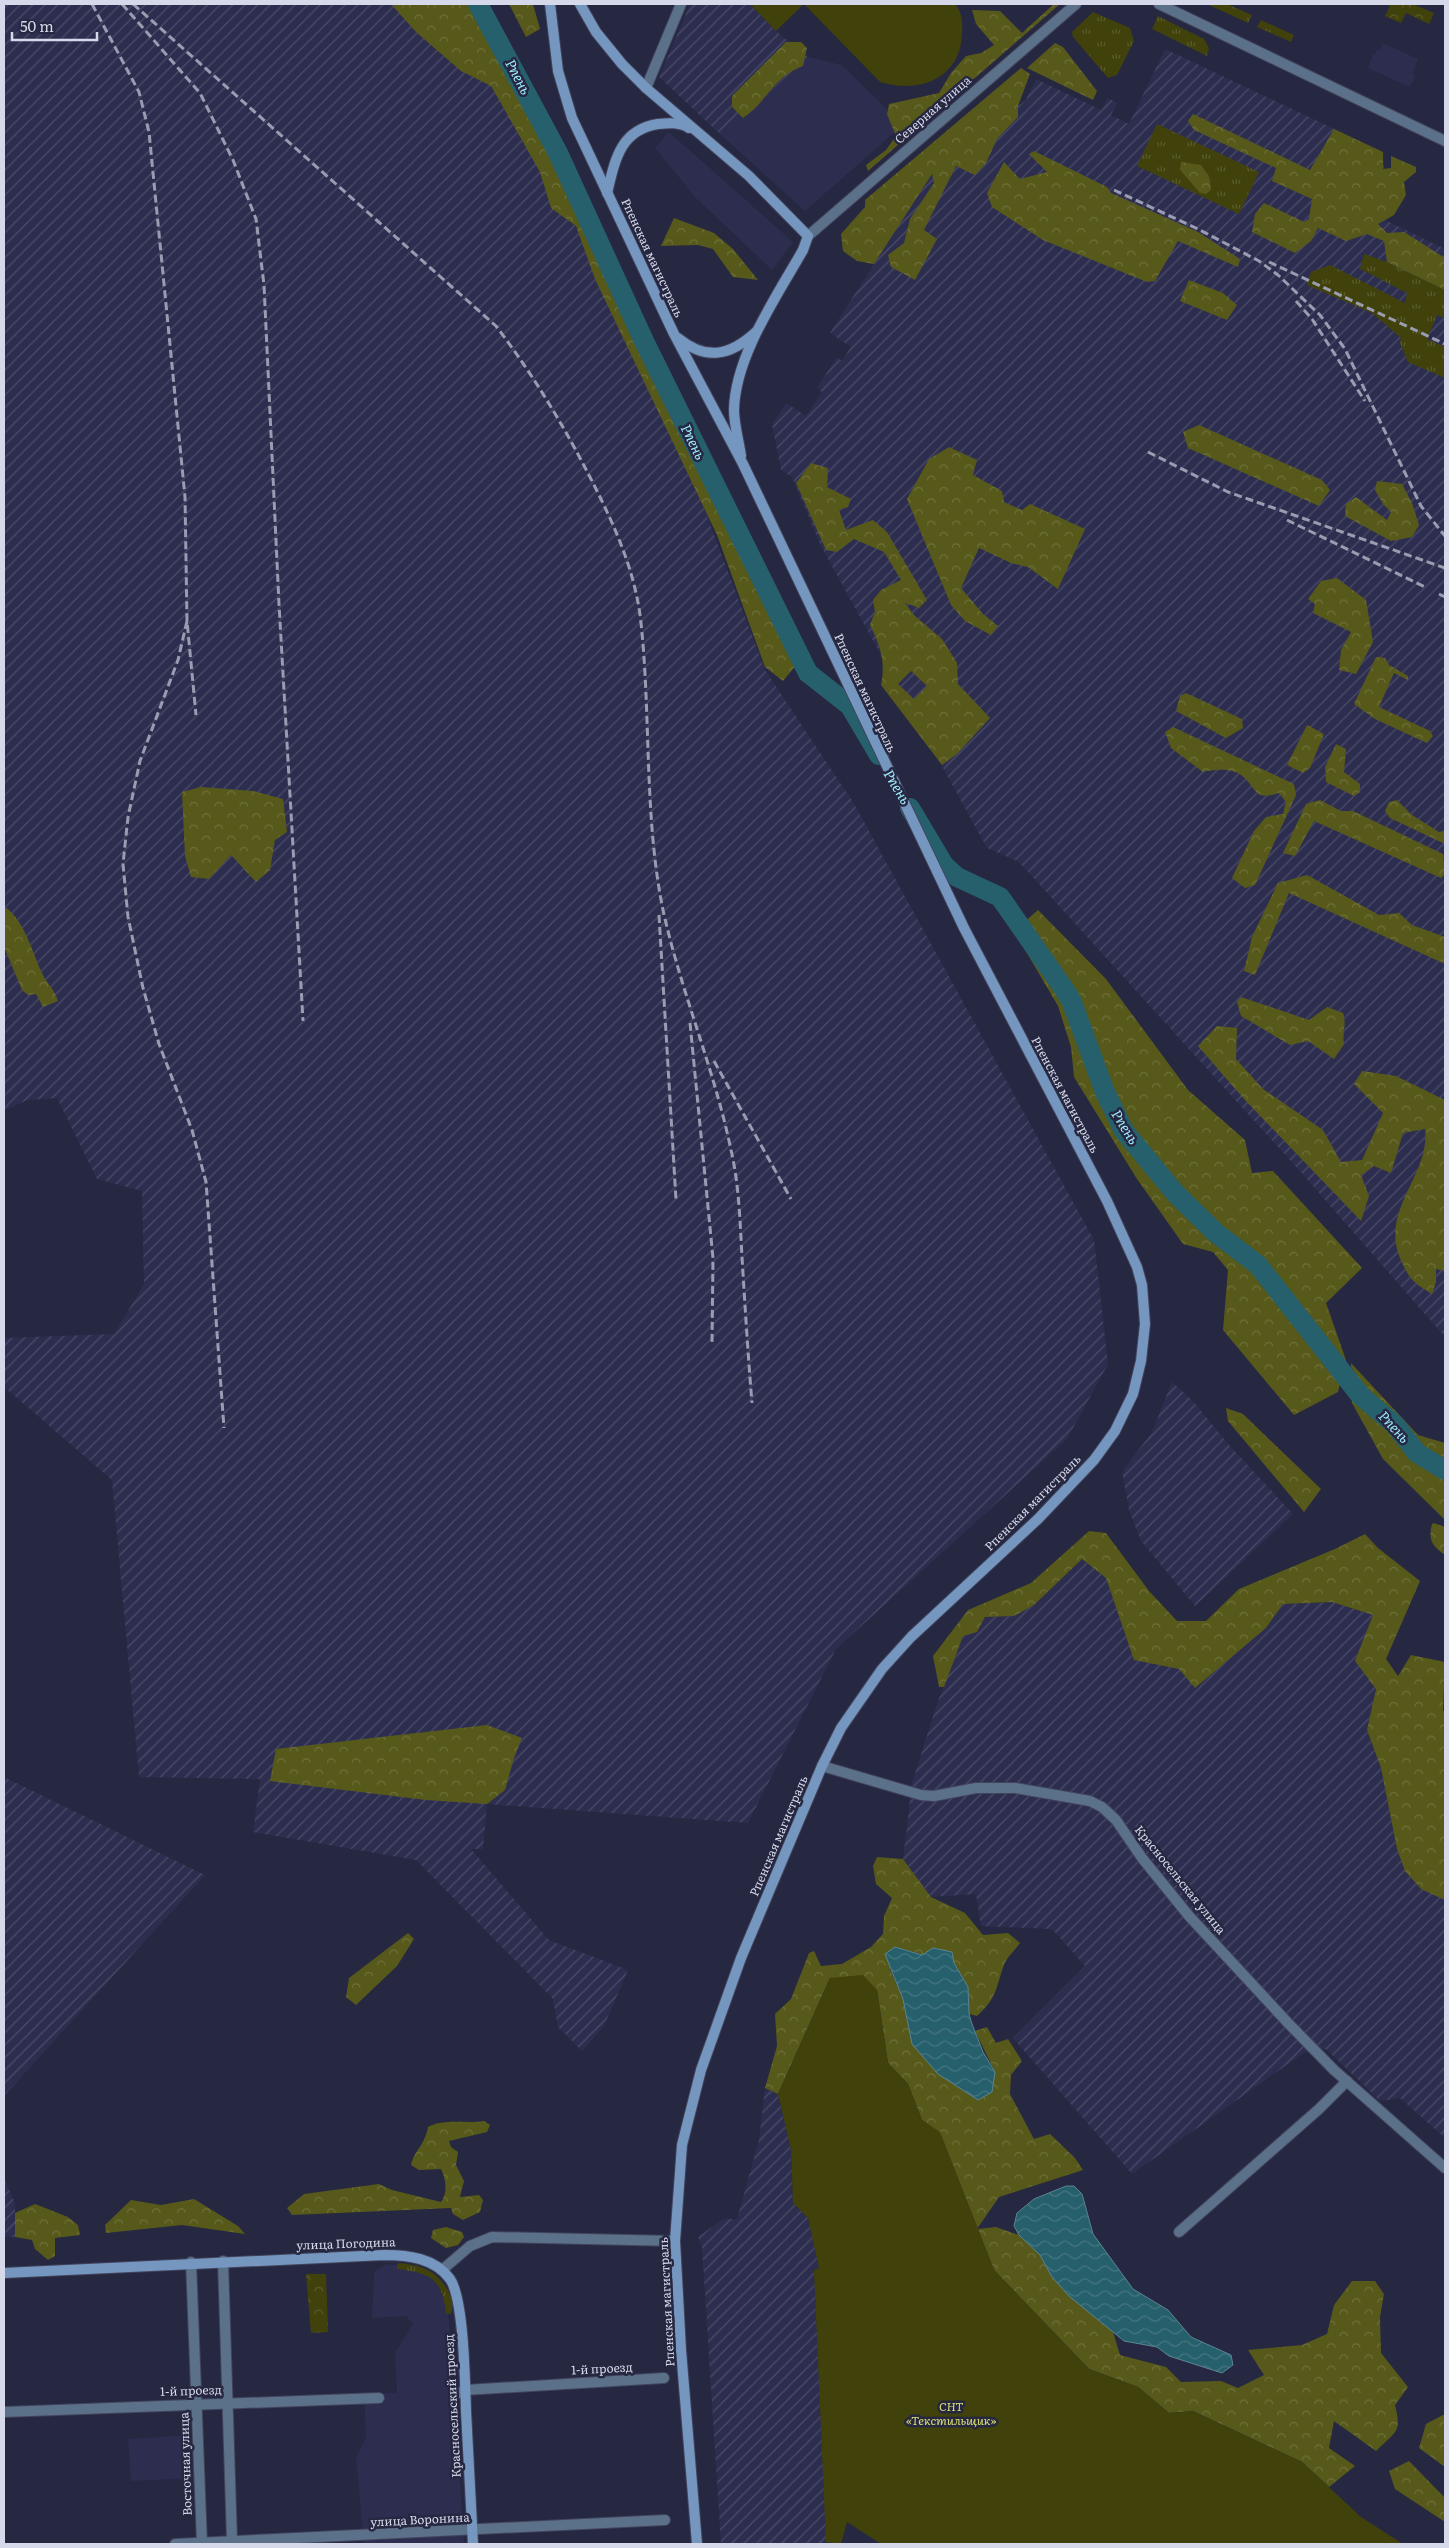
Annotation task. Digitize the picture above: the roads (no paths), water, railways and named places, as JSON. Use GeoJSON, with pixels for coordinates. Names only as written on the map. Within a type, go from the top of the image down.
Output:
{"type":"FeatureCollection","features":[{"type":"Feature","properties":{"kind":"main road","name":"Рпенская магистраль"},"geometry":{"type":"LineString","coordinates":[[550,4],[558,71],[572,118],[674,334],[743,464],[964,928],[1107,1201],[1137,1267],[1142,1285],[1146,1324],[1141,1361],[1129,1402],[1115,1431],[1094,1460],[1045,1512],[911,1637],[882,1669],[841,1728],[822,1766],[741,1958],[701,2070],[682,2145],[675,2241],[681,2350],[697,2544]]}},
{"type":"Feature","properties":{"kind":"main road","name":"Рпенская магистраль"},"geometry":{"type":"LineString","coordinates":[[580,4],[596,32],[646,88],[749,176],[808,236],[803,250],[759,329],[740,371],[734,411],[743,464]]}},
{"type":"Feature","properties":{"kind":"main road","name":"Рпенская магистраль"},"geometry":{"type":"LineString","coordinates":[[607,193],[613,166],[621,147],[631,135],[643,128],[670,123],[686,126],[702,136]]}},
{"type":"Feature","properties":{"kind":"main road","name":"Рпенская магистраль"},"geometry":{"type":"LineString","coordinates":[[674,334],[690,347],[702,352],[719,353],[734,349],[759,329]]}},
{"type":"Feature","properties":{"kind":"main road","name":"улица Погодина"},"geometry":{"type":"LineString","coordinates":[[4,2273],[191,2262],[398,2255],[432,2263],[442,2270]]}},
{"type":"Feature","properties":{"kind":"main road","name":"Красносельский проезд"},"geometry":{"type":"LineString","coordinates":[[442,2270],[451,2280],[456,2293],[462,2336],[473,2544]]}},
{"type":"Feature","properties":{"kind":"street"},"geometry":{"type":"LineString","coordinates":[[646,88],[681,4]]}},
{"type":"Feature","properties":{"kind":"street","name":"Северная улица"},"geometry":{"type":"LineString","coordinates":[[808,236],[1076,4]]}},
{"type":"Feature","properties":{"kind":"street"},"geometry":{"type":"LineString","coordinates":[[1159,4],[1445,141]]}},
{"type":"Feature","properties":{"kind":"street","name":"Красносельская улица"},"geometry":{"type":"LineString","coordinates":[[822,1766],[920,1795],[934,1796],[976,1788],[1015,1788],[1090,1801],[1102,1807],[1116,1820],[1142,1858],[1189,1916],[1288,2023],[1346,2081],[1445,2168]]}},
{"type":"Feature","properties":{"kind":"street"},"geometry":{"type":"LineString","coordinates":[[1179,2232],[1319,2109],[1346,2081]]}},
{"type":"Feature","properties":{"kind":"street"},"geometry":{"type":"LineString","coordinates":[[442,2270],[470,2246],[492,2237],[675,2241]]}},
{"type":"Feature","properties":{"kind":"street"},"geometry":{"type":"LineString","coordinates":[[223,2261],[232,2541]]}},
{"type":"Feature","properties":{"kind":"street","name":"Восточная улица"},"geometry":{"type":"LineString","coordinates":[[191,2262],[202,2544]]}},
{"type":"Feature","properties":{"kind":"street","name":"1-й проезд"},"geometry":{"type":"LineString","coordinates":[[454,2395],[465,2390],[664,2378]]}},
{"type":"Feature","properties":{"kind":"street","name":"1-й проезд"},"geometry":{"type":"LineString","coordinates":[[4,2412],[227,2402],[379,2398]]}},
{"type":"Feature","properties":{"kind":"street","name":"улица Воронина"},"geometry":{"type":"LineString","coordinates":[[175,2544],[665,2520]]}},
{"type":"Feature","properties":{"kind":"water"},"geometry":{"type":"Polygon","coordinates":[[[895,1947],[922,1955],[933,1948],[952,1952],[954,1963],[968,1987],[969,2014],[972,2024],[983,2052],[995,2072],[992,2092],[978,2100],[938,2074],[912,2044],[903,1999],[885,1954],[895,1947]]]}},
{"type":"Feature","properties":{"kind":"water"},"geometry":{"type":"Polygon","coordinates":[[[1066,2186],[1074,2186],[1082,2194],[1093,2234],[1133,2289],[1168,2310],[1191,2337],[1231,2355],[1233,2365],[1222,2373],[1169,2356],[1157,2347],[1124,2341],[1069,2296],[1052,2277],[1040,2255],[1019,2235],[1014,2226],[1017,2213],[1034,2199],[1066,2186]]]}},
{"type":"Feature","properties":{"kind":"waterway","name":"Рпень"},"geometry":{"type":"LineString","coordinates":[[478,4],[558,153],[644,341],[808,673],[850,706],[879,755]]}},
{"type":"Feature","properties":{"kind":"waterway","name":"Рпень"},"geometry":{"type":"LineString","coordinates":[[910,808],[944,865],[957,877],[1000,897],[1062,986],[1071,1000],[1105,1092],[1124,1131],[1176,1194],[1216,1233],[1258,1265],[1360,1395],[1395,1425],[1417,1453],[1445,1470]]}},
{"type":"Feature","properties":{"kind":"railway"},"geometry":{"type":"LineString","coordinates":[[92,4],[139,92],[149,132],[185,497],[187,621],[196,715]]}},
{"type":"Feature","properties":{"kind":"railway"},"geometry":{"type":"LineString","coordinates":[[122,4],[200,93],[233,160],[256,219],[264,285],[279,604],[303,1021]]}},
{"type":"Feature","properties":{"kind":"railway"},"geometry":{"type":"LineString","coordinates":[[133,4],[496,326],[524,365],[562,425],[611,521],[630,571],[641,623],[650,803],[657,875],[663,910],[679,971],[716,1089],[736,1176],[752,1403]]}},
{"type":"Feature","properties":{"kind":"railway"},"geometry":{"type":"LineString","coordinates":[[1114,190],[1198,229],[1259,261],[1278,275],[1320,315],[1345,349],[1421,506],[1445,536]]}},
{"type":"Feature","properties":{"kind":"railway"},"geometry":{"type":"LineString","coordinates":[[1269,262],[1445,344]]}},
{"type":"Feature","properties":{"kind":"railway"},"geometry":{"type":"LineString","coordinates":[[1296,301],[1312,319],[1365,401]]}},
{"type":"Feature","properties":{"kind":"railway"},"geometry":{"type":"LineString","coordinates":[[1148,452],[1228,492],[1445,568]]}},
{"type":"Feature","properties":{"kind":"railway"},"geometry":{"type":"LineString","coordinates":[[1287,520],[1425,587]]}},
{"type":"Feature","properties":{"kind":"railway"},"geometry":{"type":"LineString","coordinates":[[1439,594],[1445,597]]}},
{"type":"Feature","properties":{"kind":"railway"},"geometry":{"type":"LineString","coordinates":[[187,621],[178,660],[140,761],[128,817],[123,864],[128,917],[143,988],[159,1044],[192,1130],[206,1182],[224,1428]]}},
{"type":"Feature","properties":{"kind":"railway"},"geometry":{"type":"LineString","coordinates":[[659,915],[676,1200]]}},
{"type":"Feature","properties":{"kind":"railway"},"geometry":{"type":"LineString","coordinates":[[690,1023],[713,1258],[712,1342]]}},
{"type":"Feature","properties":{"kind":"railway"},"geometry":{"type":"LineString","coordinates":[[714,1061],[791,1199]]}},
{"type":"Feature","properties":{"kind":"park label","name":"СНТ «Текстильщик»"},"geometry":{"type":"Point","coordinates":[951,2414]}}]}
